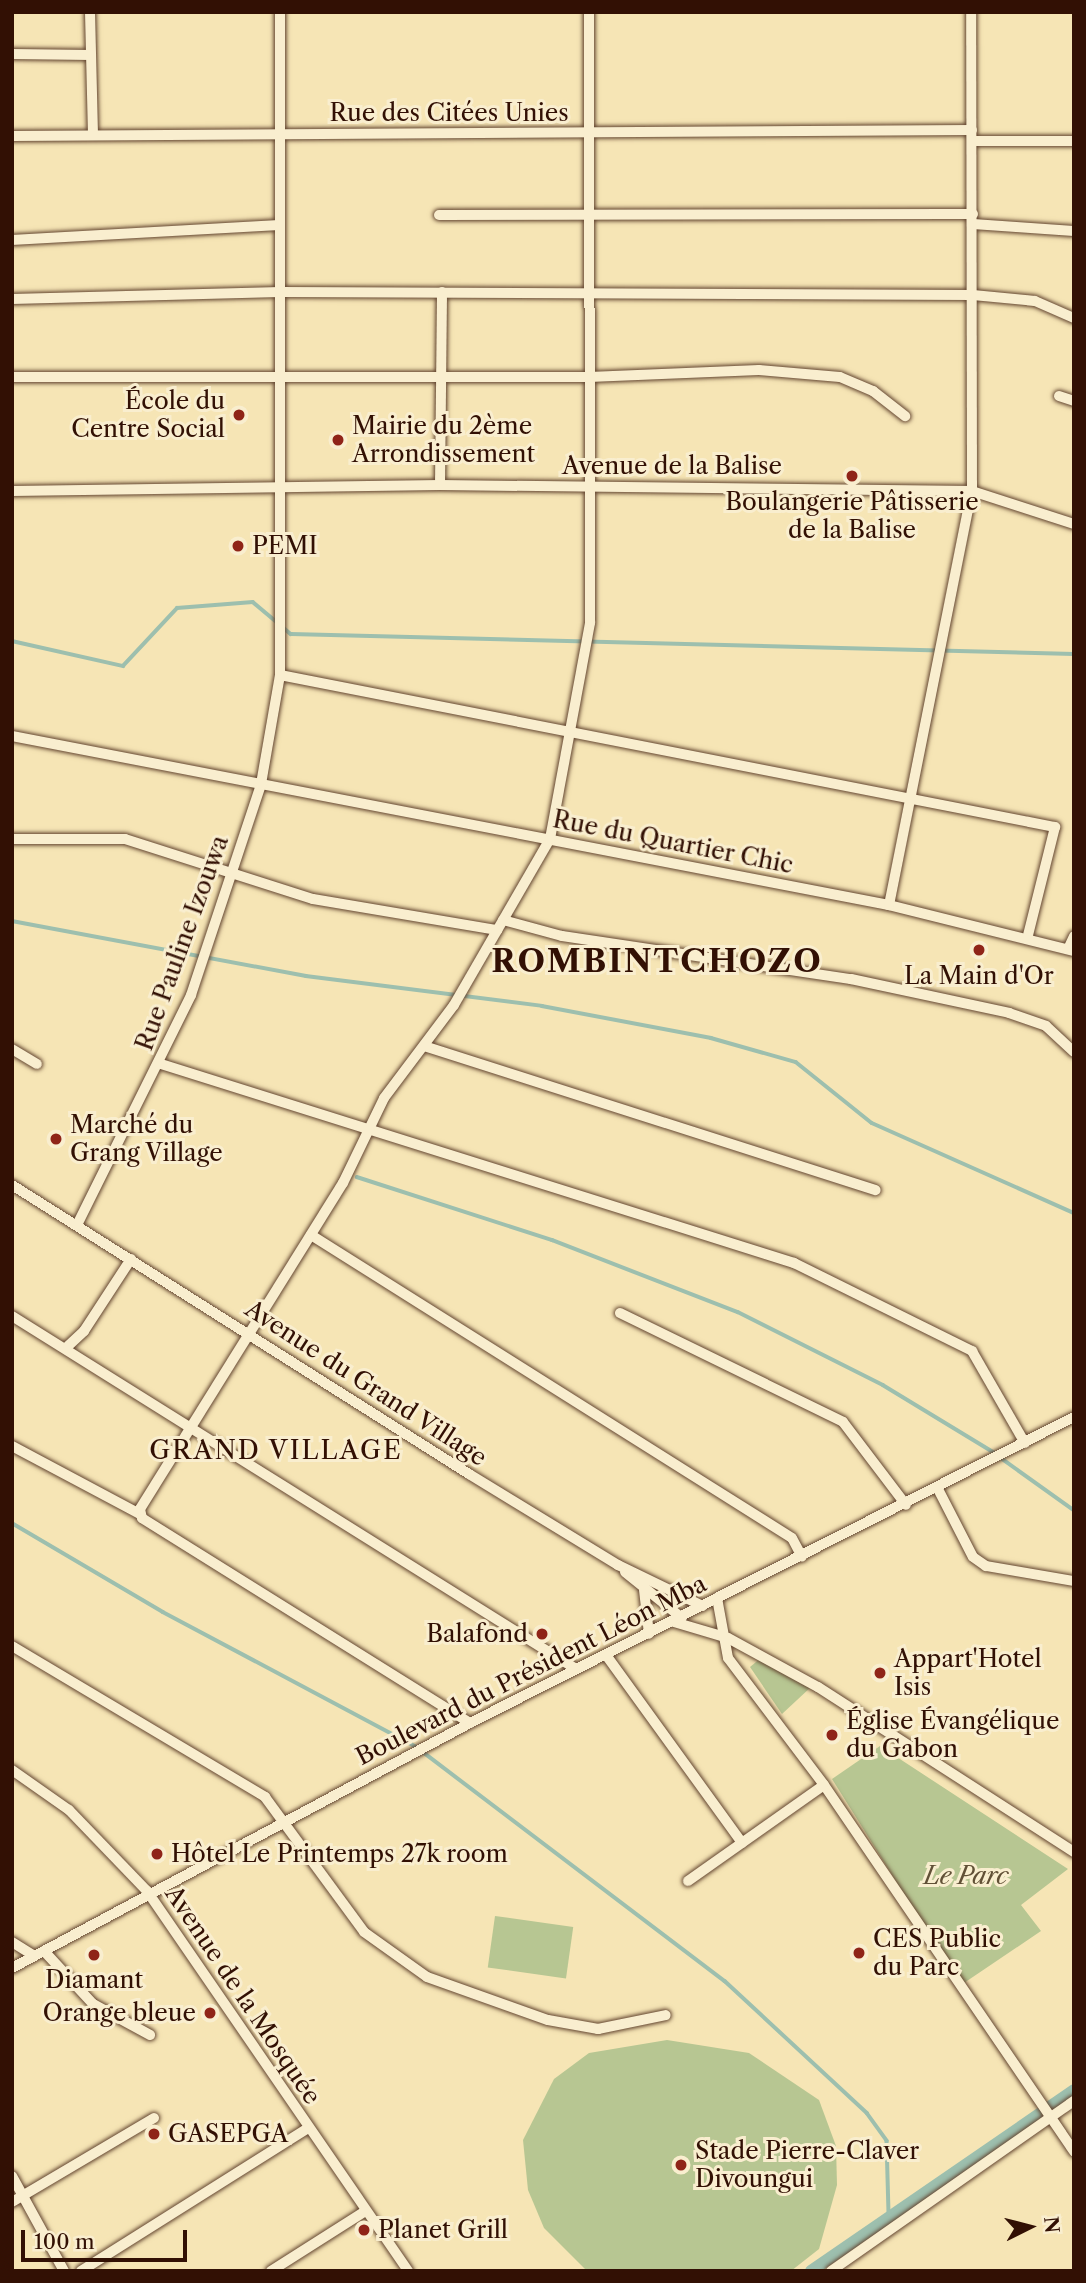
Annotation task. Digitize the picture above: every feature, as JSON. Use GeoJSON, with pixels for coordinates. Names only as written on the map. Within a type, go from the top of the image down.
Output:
{"type":"FeatureCollection","features":[{"type":"Feature","properties":{"kind":"street"},"geometry":{"type":"LineString","coordinates":[[90,12],[93,135]]}},
{"type":"Feature","properties":{"kind":"street"},"geometry":{"type":"LineString","coordinates":[[280,12],[278,134],[281,487]]}},
{"type":"Feature","properties":{"kind":"street"},"geometry":{"type":"LineString","coordinates":[[140,1514],[187,1425],[311,1235],[370,1125],[463,990],[550,839],[587,654],[590,623],[587,293],[589,12]]}},
{"type":"Feature","properties":{"kind":"street"},"geometry":{"type":"LineString","coordinates":[[889,905],[910,794],[940,664],[972,491],[971,12]]}},
{"type":"Feature","properties":{"kind":"street"},"geometry":{"type":"LineString","coordinates":[[12,54],[91,55]]}},
{"type":"Feature","properties":{"kind":"street","name":"Rue des Citées Unies"},"geometry":{"type":"LineString","coordinates":[[12,136],[972,135],[1074,141]]}},
{"type":"Feature","properties":{"kind":"street"},"geometry":{"type":"LineString","coordinates":[[439,215],[588,214],[973,219],[1074,231]]}},
{"type":"Feature","properties":{"kind":"street"},"geometry":{"type":"LineString","coordinates":[[12,240],[279,225]]}},
{"type":"Feature","properties":{"kind":"street"},"geometry":{"type":"LineString","coordinates":[[12,299],[280,292],[973,295],[1035,301],[1074,318]]}},
{"type":"Feature","properties":{"kind":"street"},"geometry":{"type":"LineString","coordinates":[[440,485],[442,292]]}},
{"type":"Feature","properties":{"kind":"street"},"geometry":{"type":"LineString","coordinates":[[12,377],[440,374],[589,377],[759,370],[840,377],[873,391],[905,416]]}},
{"type":"Feature","properties":{"kind":"street"},"geometry":{"type":"LineString","coordinates":[[1059,396],[1074,401]]}},
{"type":"Feature","properties":{"kind":"street","name":"Avenue de la Balise"},"geometry":{"type":"LineString","coordinates":[[12,491],[440,485],[972,491],[1074,524]]}},
{"type":"Feature","properties":{"kind":"street","name":"Rue Pauline Izouwa"},"geometry":{"type":"LineString","coordinates":[[77,1225],[161,1064],[204,957],[261,784],[280,675],[281,487]]}},
{"type":"Feature","properties":{"kind":"street"},"geometry":{"type":"LineString","coordinates":[[280,675],[910,794],[1055,827],[1028,935]]}},
{"type":"Feature","properties":{"kind":"street","name":"Rue du Quartier Chic"},"geometry":{"type":"LineString","coordinates":[[12,736],[889,905],[1028,935],[1071,950]]}},
{"type":"Feature","properties":{"kind":"street"},"geometry":{"type":"LineString","coordinates":[[12,839],[125,839],[358,910],[500,925],[851,979],[1009,1013],[1046,1026],[1074,1052]]}},
{"type":"Feature","properties":{"kind":"street"},"geometry":{"type":"LineString","coordinates":[[1071,950],[1074,936]]}},
{"type":"Feature","properties":{"kind":"street"},"geometry":{"type":"LineString","coordinates":[[424,1046],[876,1190]]}},
{"type":"Feature","properties":{"kind":"street"},"geometry":{"type":"LineString","coordinates":[[12,1049],[37,1064]]}},
{"type":"Feature","properties":{"kind":"street"},"geometry":{"type":"LineString","coordinates":[[161,1064],[370,1125],[817,1273],[972,1351],[1025,1443]]}},
{"type":"Feature","properties":{"kind":"street","name":"Avenue du Grand Village"},"geometry":{"type":"LineString","coordinates":[[12,1185],[618,1565],[704,1606]]}},
{"type":"Feature","properties":{"kind":"street"},"geometry":{"type":"LineString","coordinates":[[311,1235],[793,1538],[802,1557]]}},
{"type":"Feature","properties":{"kind":"street"},"geometry":{"type":"LineString","coordinates":[[68,1346],[84,1331],[131,1259]]}},
{"type":"Feature","properties":{"kind":"street"},"geometry":{"type":"LineString","coordinates":[[620,1313],[843,1422],[906,1505]]}},
{"type":"Feature","properties":{"kind":"street"},"geometry":{"type":"LineString","coordinates":[[12,1316],[68,1346],[187,1425],[576,1669]]}},
{"type":"Feature","properties":{"kind":"street","name":"Boulevard du Président Léon Mba"},"geometry":{"type":"LineString","coordinates":[[12,1968],[147,1891],[286,1822],[470,1723],[938,1489],[1074,1417]]}},
{"type":"Feature","properties":{"kind":"street"},"geometry":{"type":"LineString","coordinates":[[12,1447],[140,1514],[470,1723]]}},
{"type":"Feature","properties":{"kind":"street"},"geometry":{"type":"LineString","coordinates":[[938,1489],[972,1557],[986,1566],[1074,1581]]}},
{"type":"Feature","properties":{"kind":"street"},"geometry":{"type":"LineString","coordinates":[[618,1565],[678,1620],[728,1638],[818,1687],[1074,1852]]}},
{"type":"Feature","properties":{"kind":"street"},"geometry":{"type":"LineString","coordinates":[[643,1590],[649,1634]]}},
{"type":"Feature","properties":{"kind":"street"},"geometry":{"type":"LineString","coordinates":[[717,1598],[728,1638],[728,1658],[824,1785],[1074,2152]]}},
{"type":"Feature","properties":{"kind":"street"},"geometry":{"type":"LineString","coordinates":[[12,1646],[265,1797],[286,1822],[364,1932],[427,1978],[548,2020],[597,2029],[666,2015]]}},
{"type":"Feature","properties":{"kind":"street"},"geometry":{"type":"LineString","coordinates":[[606,1655],[742,1843]]}},
{"type":"Feature","properties":{"kind":"street","name":"Avenue de la Mosquée"},"geometry":{"type":"LineString","coordinates":[[12,1770],[69,1810],[147,1891],[364,2212],[408,2271]]}},
{"type":"Feature","properties":{"kind":"street"},"geometry":{"type":"LineString","coordinates":[[688,1881],[824,1785]]}},
{"type":"Feature","properties":{"kind":"street"},"geometry":{"type":"LineString","coordinates":[[12,1942],[39,1954],[93,2004],[150,2035]]}},
{"type":"Feature","properties":{"kind":"street"},"geometry":{"type":"LineString","coordinates":[[831,2271],[1074,2101]]}},
{"type":"Feature","properties":{"kind":"street"},"geometry":{"type":"LineString","coordinates":[[12,2202],[154,2118]]}},
{"type":"Feature","properties":{"kind":"street"},"geometry":{"type":"LineString","coordinates":[[81,2271],[308,2128]]}},
{"type":"Feature","properties":{"kind":"street"},"geometry":{"type":"LineString","coordinates":[[12,2176],[64,2271]]}},
{"type":"Feature","properties":{"kind":"street"},"geometry":{"type":"LineString","coordinates":[[271,2271],[364,2212]]}},
{"type":"Feature","properties":{"kind":"green space"},"geometry":{"type":"Polygon","coordinates":[[[762,1657],[811,1687],[782,1714],[750,1667],[762,1657]]]}},
{"type":"Feature","properties":{"kind":"green space","name":"Le Parc"},"geometry":{"type":"Polygon","coordinates":[[[880,1746],[1068,1869],[1021,1905],[1041,1931],[961,1985],[832,1779],[880,1746]]]}},
{"type":"Feature","properties":{"kind":"green space"},"geometry":{"type":"Polygon","coordinates":[[[495,1916],[573,1927],[566,1978],[488,1967],[495,1916]]]}},
{"type":"Feature","properties":{"kind":"green space","name":"Stade Pierre-Claver Divoungui"},"geometry":{"type":"Polygon","coordinates":[[[667,2040],[749,2053],[819,2100],[836,2146],[837,2185],[819,2249],[791,2271],[587,2271],[544,2228],[528,2190],[523,2140],[554,2079],[589,2053],[667,2040]]]}},
{"type":"Feature","properties":{"kind":"waterway"},"geometry":{"type":"LineString","coordinates":[[12,641],[123,666],[177,608],[253,602],[278,623]]}},
{"type":"Feature","properties":{"kind":"waterway"},"geometry":{"type":"LineString","coordinates":[[284,628],[291,634],[1074,654]]}},
{"type":"Feature","properties":{"kind":"waterway"},"geometry":{"type":"LineString","coordinates":[[12,921],[306,976],[542,1006],[711,1038],[796,1062],[872,1123],[1074,1213]]}},
{"type":"Feature","properties":{"kind":"waterway"},"geometry":{"type":"LineString","coordinates":[[357,1177],[552,1240],[738,1312],[883,1385],[995,1453]]}},
{"type":"Feature","properties":{"kind":"waterway"},"geometry":{"type":"LineString","coordinates":[[1001,1458],[1074,1510]]}},
{"type":"Feature","properties":{"kind":"waterway"},"geometry":{"type":"LineString","coordinates":[[12,1523],[163,1612],[417,1747]]}},
{"type":"Feature","properties":{"kind":"waterway"},"geometry":{"type":"LineString","coordinates":[[423,1752],[725,1981],[867,2113],[887,2141],[889,2214]]}},
{"type":"Feature","properties":{"kind":"waterway"},"geometry":{"type":"LineString","coordinates":[[811,2271],[1074,2090]]}},
{"type":"Feature","properties":{"kind":"place","name":"École du Centre Social"},"geometry":{"type":"Point","coordinates":[239,415]}},
{"type":"Feature","properties":{"kind":"place","name":"Mairie du 2ème Arrondissement"},"geometry":{"type":"Point","coordinates":[338,440]}},
{"type":"Feature","properties":{"kind":"place","name":"Boulangerie Pâtisserie de la Balise"},"geometry":{"type":"Point","coordinates":[852,476]}},
{"type":"Feature","properties":{"kind":"place","name":"PEMI"},"geometry":{"type":"Point","coordinates":[238,546]}},
{"type":"Feature","properties":{"kind":"place","name":"La Main d'Or"},"geometry":{"type":"Point","coordinates":[979,950]}},
{"type":"Feature","properties":{"kind":"place","name":"Marché du Grang Village"},"geometry":{"type":"Point","coordinates":[56,1139]}},
{"type":"Feature","properties":{"kind":"place","name":"Balafond"},"geometry":{"type":"Point","coordinates":[542,1634]}},
{"type":"Feature","properties":{"kind":"place","name":"Appart'Hotel Isis"},"geometry":{"type":"Point","coordinates":[880,1673]}},
{"type":"Feature","properties":{"kind":"place","name":"Église Évangélique du Gabon"},"geometry":{"type":"Point","coordinates":[832,1735]}},
{"type":"Feature","properties":{"kind":"place","name":"Hôtel Le Printemps 27k room"},"geometry":{"type":"Point","coordinates":[157,1854]}},
{"type":"Feature","properties":{"kind":"place","name":"CES Public du Parc"},"geometry":{"type":"Point","coordinates":[859,1953]}},
{"type":"Feature","properties":{"kind":"place","name":"Diamant"},"geometry":{"type":"Point","coordinates":[94,1955]}},
{"type":"Feature","properties":{"kind":"place","name":"Orange bleue"},"geometry":{"type":"Point","coordinates":[210,2013]}},
{"type":"Feature","properties":{"kind":"place","name":"GASEPGA"},"geometry":{"type":"Point","coordinates":[154,2134]}},
{"type":"Feature","properties":{"kind":"place","name":"Stade Pierre-Claver Divoungui"},"geometry":{"type":"Point","coordinates":[681,2165]}},
{"type":"Feature","properties":{"kind":"place","name":"Planet Grill"},"geometry":{"type":"Point","coordinates":[364,2230]}},
{"type":"Feature","properties":{"kind":"district","name":"ROMBINTCHOZO"},"geometry":{"type":"Point","coordinates":[657,961]}},
{"type":"Feature","properties":{"kind":"district","name":"GRAND VILLAGE"},"geometry":{"type":"Point","coordinates":[276,1451]}}]}
